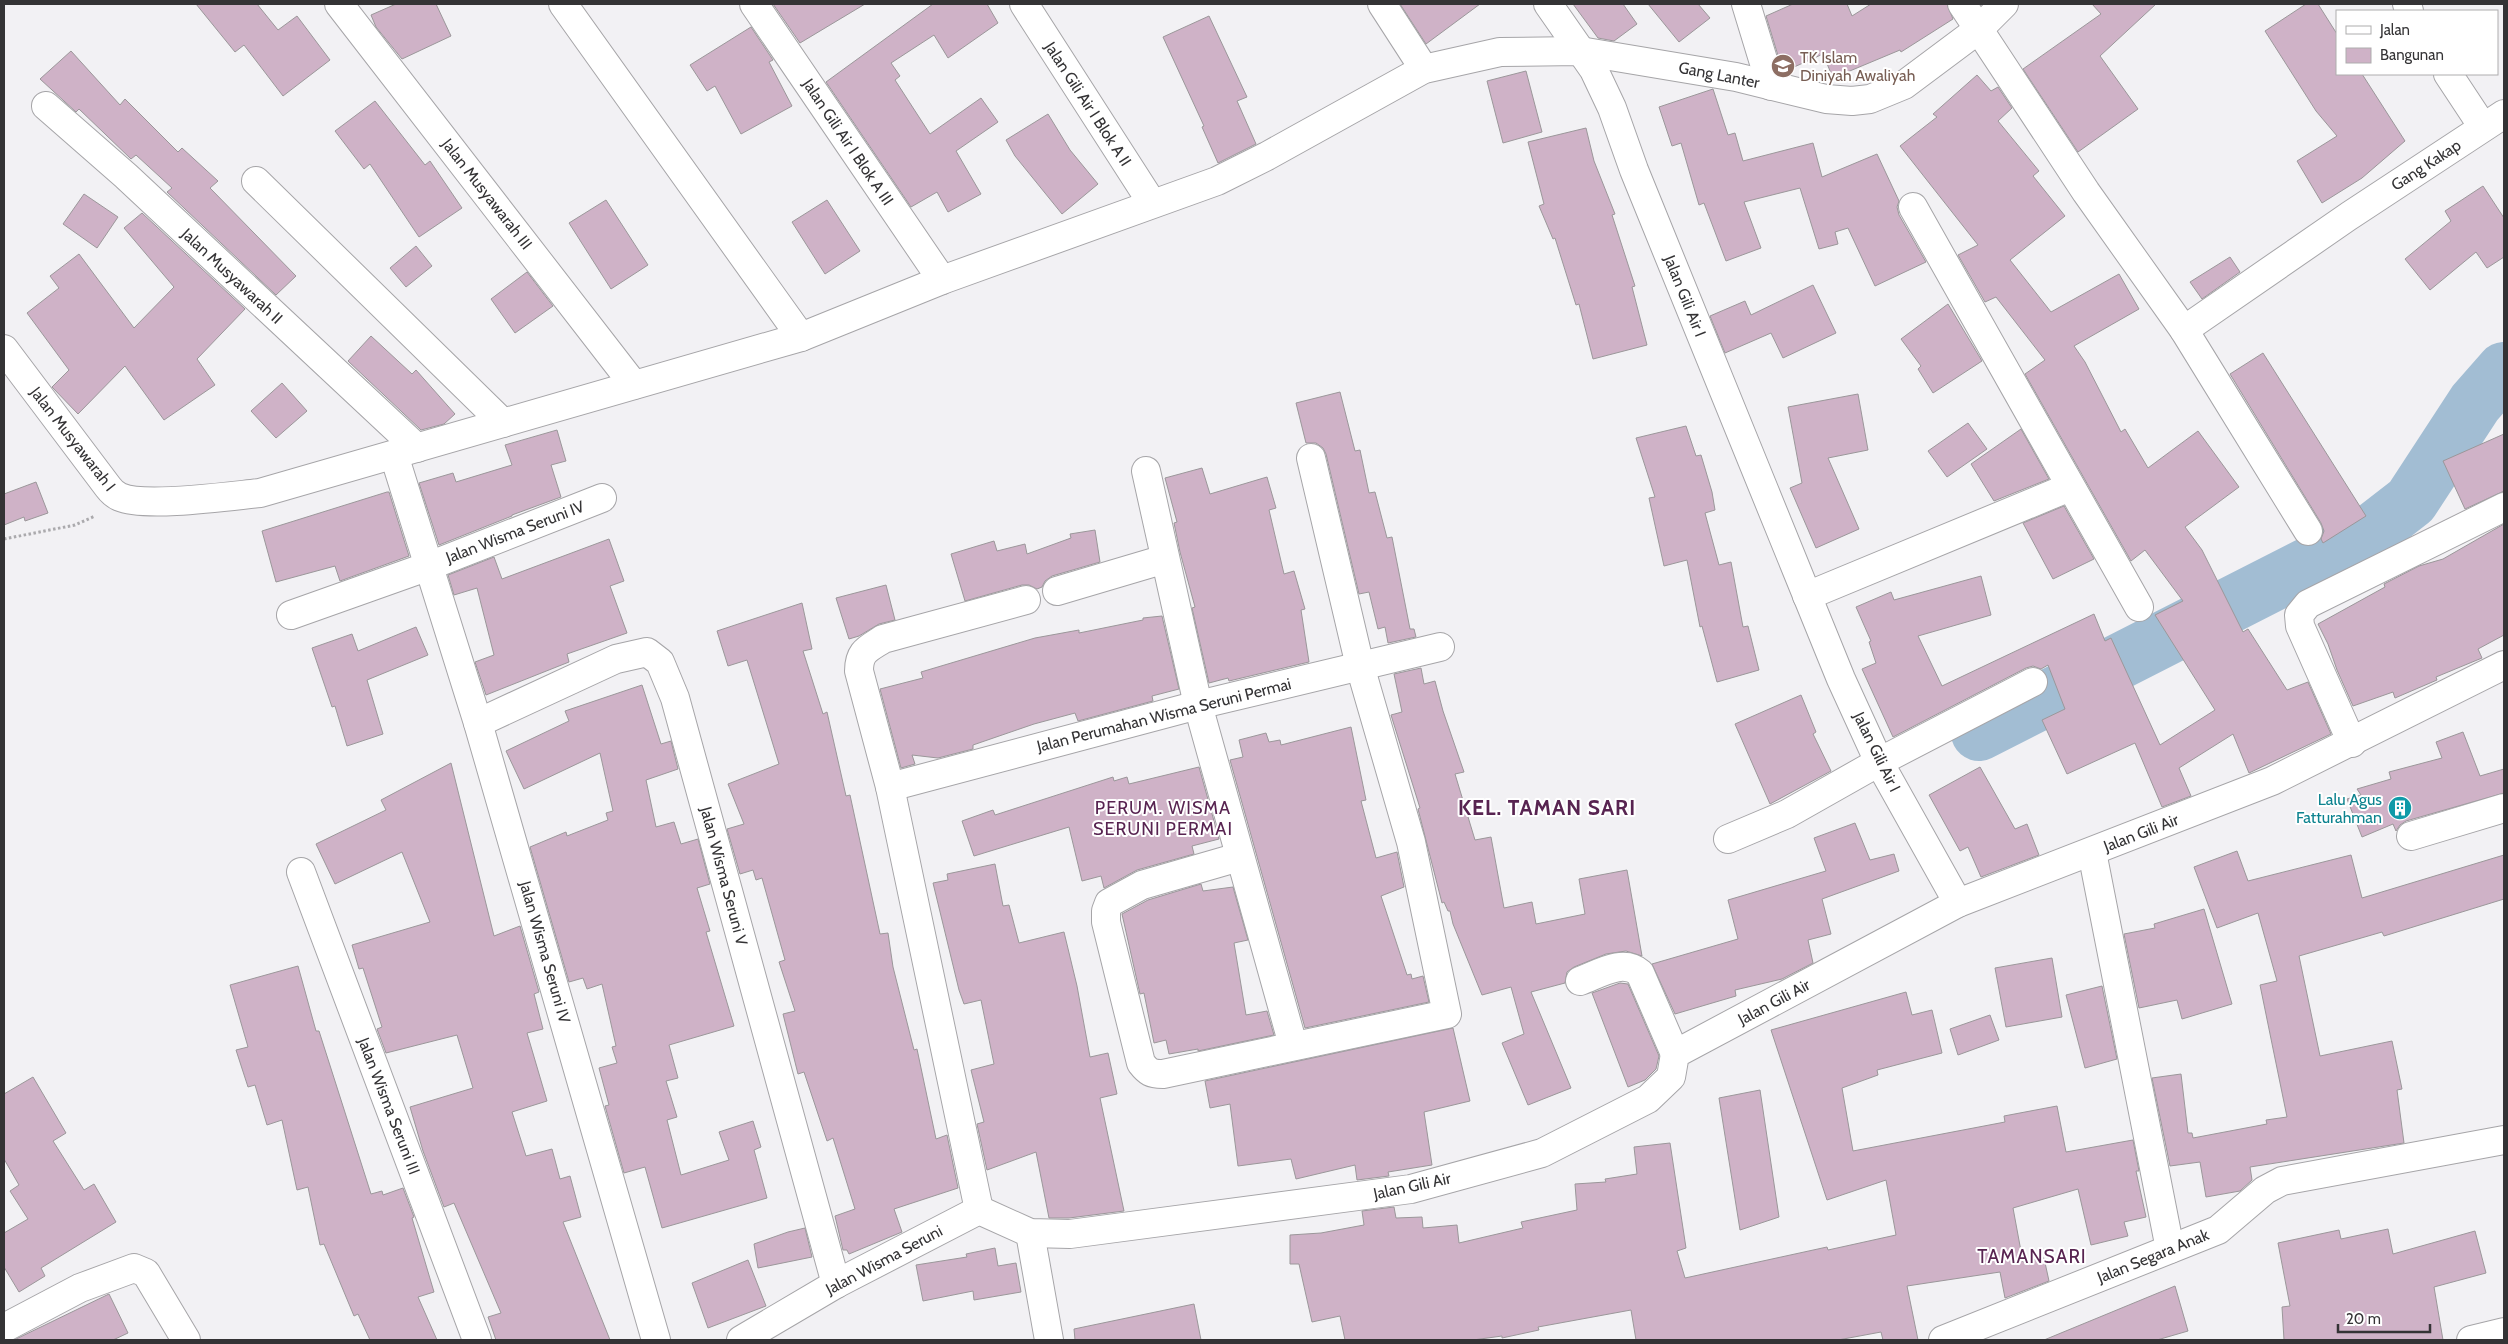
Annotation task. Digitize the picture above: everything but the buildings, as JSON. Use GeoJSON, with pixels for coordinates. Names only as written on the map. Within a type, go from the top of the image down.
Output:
{"type":"FeatureCollection","features":[{"type":"Feature","properties":{"kind":"street","name":"Jalan Musyawarah III"},"geometry":{"type":"LineString","coordinates":[[339,4],[634,384]]}},
{"type":"Feature","properties":{"kind":"street"},"geometry":{"type":"LineString","coordinates":[[563,4],[801,337]]}},
{"type":"Feature","properties":{"kind":"street","name":"Jalan Gili Air I Blok A III"},"geometry":{"type":"LineString","coordinates":[[754,4],[942,280]]}},
{"type":"Feature","properties":{"kind":"street","name":"Jalan Gili Air I Blok A II"},"geometry":{"type":"LineString","coordinates":[[1024,4],[1152,204]]}},
{"type":"Feature","properties":{"kind":"street"},"geometry":{"type":"LineString","coordinates":[[1382,4],[1424,68]]}},
{"type":"Feature","properties":{"kind":"street","name":"Jalan Gili Air I"},"geometry":{"type":"LineString","coordinates":[[1548,4],[1594,70],[1612,108],[1634,170],[1807,596],[1879,762],[1958,903]]}},
{"type":"Feature","properties":{"kind":"street"},"geometry":{"type":"LineString","coordinates":[[1746,4],[1771,86]]}},
{"type":"Feature","properties":{"kind":"street"},"geometry":{"type":"LineString","coordinates":[[1962,4],[2086,192],[2184,330],[2308,531]]}},
{"type":"Feature","properties":{"kind":"street","name":"Gang Lanter"},"geometry":{"type":"LineString","coordinates":[[942,280],[1216,181],[1267,156],[1424,68],[1500,52],[1580,51],[1736,77],[1826,99],[1852,101],[1870,99],[1904,85],[1979,29],[2004,4]]}},
{"type":"Feature","properties":{"kind":"street"},"geometry":{"type":"LineString","coordinates":[[2449,75],[2494,121]]}},
{"type":"Feature","properties":{"kind":"street","name":"Jalan Musyawarah II"},"geometry":{"type":"LineString","coordinates":[[46,106],[126,176],[405,452]]}},
{"type":"Feature","properties":{"kind":"street","name":"Gang Kakap"},"geometry":{"type":"LineString","coordinates":[[2184,330],[2349,216],[2494,121]]}},
{"type":"Feature","properties":{"kind":"street"},"geometry":{"type":"LineString","coordinates":[[256,182],[503,423]]}},
{"type":"Feature","properties":{"kind":"street"},"geometry":{"type":"LineString","coordinates":[[1913,207],[2012,379],[2070,488],[2139,607]]}},
{"type":"Feature","properties":{"kind":"street","name":"Jalan Musyawarah I"},"geometry":{"type":"LineString","coordinates":[[4,349],[108,487],[120,497],[132,500],[190,500],[260,493],[801,337],[942,280]]}},
{"type":"Feature","properties":{"kind":"street","name":"Jalan Wisma Seruni IV"},"geometry":{"type":"LineString","coordinates":[[405,452],[429,566],[478,723],[656,1340]]}},
{"type":"Feature","properties":{"kind":"street"},"geometry":{"type":"LineString","coordinates":[[1239,857],[1142,885],[1108,903],[1106,922],[1141,1063],[1151,1074],[1163,1074],[1293,1045],[1447,1014],[1411,842],[1360,666],[1311,458]]}},
{"type":"Feature","properties":{"kind":"street"},"geometry":{"type":"LineString","coordinates":[[1146,471],[1198,705],[1293,1045]]}},
{"type":"Feature","properties":{"kind":"street"},"geometry":{"type":"LineString","coordinates":[[1807,596],[2070,488]]}},
{"type":"Feature","properties":{"kind":"street","name":"Jalan Wisma Seruni IV"},"geometry":{"type":"LineString","coordinates":[[291,614],[429,566],[602,498]]}},
{"type":"Feature","properties":{"kind":"street"},"geometry":{"type":"LineString","coordinates":[[2352,743],[2300,626],[2299,614],[2308,604],[2504,507]]}},
{"type":"Feature","properties":{"kind":"street"},"geometry":{"type":"LineString","coordinates":[[1056,591],[1166,559]]}},
{"type":"Feature","properties":{"kind":"street"},"geometry":{"type":"LineString","coordinates":[[1026,600],[883,639],[861,654],[859,671],[890,787],[979,1210],[1030,1233],[1049,1340]]}},
{"type":"Feature","properties":{"kind":"street","name":"Jalan Perumahan Wisma Seruni Permai"},"geometry":{"type":"LineString","coordinates":[[890,787],[1198,705],[1440,647]]}},
{"type":"Feature","properties":{"kind":"street","name":"Jalan Wisma Seruni V"},"geometry":{"type":"LineString","coordinates":[[478,723],[616,659],[647,652],[660,662],[675,698],[836,1284]]}},
{"type":"Feature","properties":{"kind":"street","name":"Jalan Gili Air"},"geometry":{"type":"LineString","coordinates":[[1030,1233],[1070,1234],[1411,1189],[1533,1156],[1648,1099],[1671,1077],[1675,1054],[1958,903],[2272,781],[2352,743],[2504,665]]}},
{"type":"Feature","properties":{"kind":"street"},"geometry":{"type":"LineString","coordinates":[[1728,838],[1787,814],[1879,762],[2033,682]]}},
{"type":"Feature","properties":{"kind":"street"},"geometry":{"type":"LineString","coordinates":[[2411,836],[2504,808]]}},
{"type":"Feature","properties":{"kind":"street"},"geometry":{"type":"LineString","coordinates":[[2092,852],[2170,1249]]}},
{"type":"Feature","properties":{"kind":"street","name":"Jalan Wisma Seruni III"},"geometry":{"type":"LineString","coordinates":[[301,872],[477,1340]]}},
{"type":"Feature","properties":{"kind":"street"},"geometry":{"type":"LineString","coordinates":[[1580,981],[1623,966],[1635,969],[1640,973],[1675,1054]]}},
{"type":"Feature","properties":{"kind":"street","name":"Jalan Segara Anak"},"geometry":{"type":"LineString","coordinates":[[1943,1340],[2218,1230],[2265,1190],[2282,1181],[2504,1140]]}},
{"type":"Feature","properties":{"kind":"street","name":"Jalan Wisma Seruni"},"geometry":{"type":"LineString","coordinates":[[745,1339],[836,1284],[979,1210]]}},
{"type":"Feature","properties":{"kind":"street"},"geometry":{"type":"LineString","coordinates":[[4,1328],[80,1288],[134,1268],[146,1273],[186,1340]]}},
{"type":"Feature","properties":{"kind":"street"},"geometry":{"type":"LineString","coordinates":[[2471,1340],[2504,1332]]}},
{"type":"Feature","properties":{"kind":"path"},"geometry":{"type":"LineString","coordinates":[[4,539],[76,525],[132,500]]}},
{"type":"Feature","properties":{"kind":"waterway"},"geometry":{"type":"LineString","coordinates":[[1979,733],[2366,536],[2411,501],[2475,403],[2504,370]]}},
{"type":"Feature","properties":{"kind":"place","name":"TK Islam Diniyah Awaliyah"},"geometry":{"type":"Point","coordinates":[1783,66]}},
{"type":"Feature","properties":{"kind":"place","name":"Lalu Agus Fatturahman"},"geometry":{"type":"Point","coordinates":[2400,808]}},
{"type":"Feature","properties":{"kind":"district","name":"KEL. TAMAN SARI"},"geometry":{"type":"Point","coordinates":[1547,807]}},
{"type":"Feature","properties":{"kind":"district","name":"PERUM. WISMA SERUNI PERMAI"},"geometry":{"type":"Point","coordinates":[1163,818]}},
{"type":"Feature","properties":{"kind":"district","name":"TAMANSARI"},"geometry":{"type":"Point","coordinates":[2032,1256]}}]}
